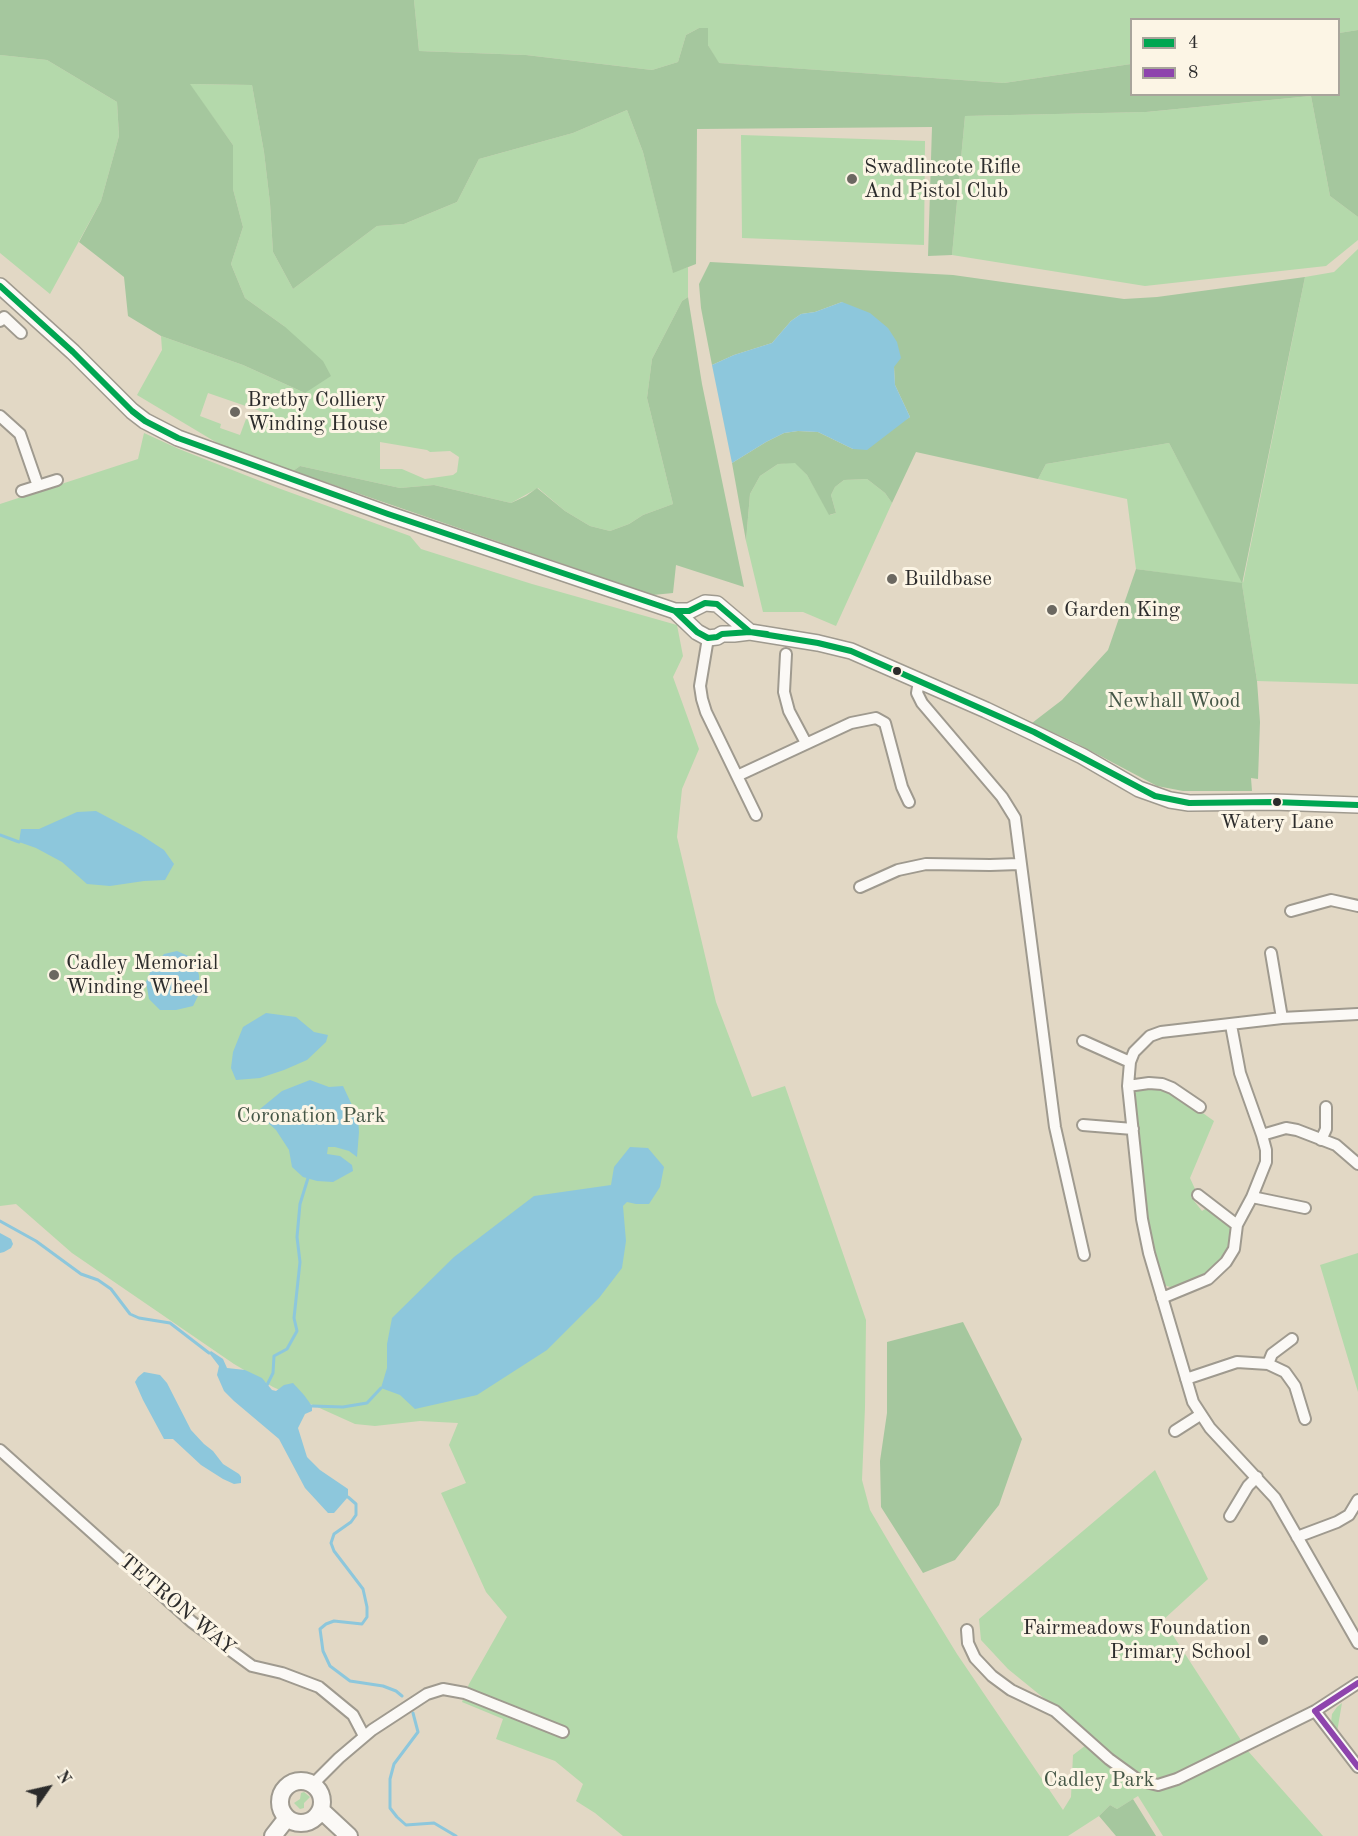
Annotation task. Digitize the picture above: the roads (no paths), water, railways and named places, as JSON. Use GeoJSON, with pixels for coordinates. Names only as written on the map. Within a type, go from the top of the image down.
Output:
{"type":"FeatureCollection","features":[{"type":"Feature","properties":{"kind":"main road"},"geometry":{"type":"LineString","coordinates":[[0,286],[73,352],[132,411],[145,421],[178,438],[398,517],[675,611],[689,611],[705,603],[717,604],[750,632]]}},
{"type":"Feature","properties":{"kind":"main road"},"geometry":{"type":"LineString","coordinates":[[694,627],[693,616],[699,606]]}},
{"type":"Feature","properties":{"kind":"main road"},"geometry":{"type":"LineString","coordinates":[[675,611],[701,636],[750,632],[851,651],[973,704],[1083,756],[1155,796],[1189,803],[1358,805]]}},
{"type":"Feature","properties":{"kind":"main road"},"geometry":{"type":"LineString","coordinates":[[715,636],[728,624],[726,612]]}},
{"type":"Feature","properties":{"kind":"main road"},"geometry":{"type":"LineString","coordinates":[[299,1781],[313,1784],[322,1796],[321,1810],[306,1824],[295,1823],[287,1818],[280,1804],[283,1791],[299,1781]]}},
{"type":"Feature","properties":{"kind":"main road"},"geometry":{"type":"LineString","coordinates":[[321,1810],[349,1836]]}},
{"type":"Feature","properties":{"kind":"main road"},"geometry":{"type":"LineString","coordinates":[[273,1836],[287,1818]]}},
{"type":"Feature","properties":{"kind":"street"},"geometry":{"type":"LineString","coordinates":[[1,317],[21,333]]}},
{"type":"Feature","properties":{"kind":"street"},"geometry":{"type":"LineString","coordinates":[[0,416],[20,434],[38,486]]}},
{"type":"Feature","properties":{"kind":"street"},"geometry":{"type":"LineString","coordinates":[[22,491],[57,480]]}},
{"type":"Feature","properties":{"kind":"street"},"geometry":{"type":"LineString","coordinates":[[715,636],[700,686],[702,699],[756,815]]}},
{"type":"Feature","properties":{"kind":"street"},"geometry":{"type":"LineString","coordinates":[[786,654],[784,692],[789,711],[806,743]]}},
{"type":"Feature","properties":{"kind":"street"},"geometry":{"type":"LineString","coordinates":[[919,681],[917,693],[922,703],[1009,807],[1015,818],[1019,864],[1055,1126],[1084,1255]]}},
{"type":"Feature","properties":{"kind":"street"},"geometry":{"type":"LineString","coordinates":[[737,776],[851,723],[876,718],[885,723],[902,787],[909,802]]}},
{"type":"Feature","properties":{"kind":"street"},"geometry":{"type":"LineString","coordinates":[[860,887],[898,870],[926,864],[1019,864]]}},
{"type":"Feature","properties":{"kind":"street"},"geometry":{"type":"LineString","coordinates":[[1291,911],[1331,900],[1358,906]]}},
{"type":"Feature","properties":{"kind":"street"},"geometry":{"type":"LineString","coordinates":[[1271,953],[1282,1018]]}},
{"type":"Feature","properties":{"kind":"street"},"geometry":{"type":"LineString","coordinates":[[1358,1014],[1282,1018],[1161,1032],[1150,1036],[1141,1044],[1130,1062],[1128,1086],[1142,1219],[1149,1253],[1193,1402],[1200,1415],[1275,1498],[1358,1643]]}},
{"type":"Feature","properties":{"kind":"street"},"geometry":{"type":"LineString","coordinates":[[1162,1298],[1208,1280],[1219,1270],[1234,1249],[1237,1225],[1252,1197],[1266,1162],[1262,1135],[1240,1073],[1231,1025]]}},
{"type":"Feature","properties":{"kind":"street"},"geometry":{"type":"LineString","coordinates":[[1083,1041],[1130,1062]]}},
{"type":"Feature","properties":{"kind":"street"},"geometry":{"type":"LineString","coordinates":[[1128,1086],[1162,1084],[1200,1107]]}},
{"type":"Feature","properties":{"kind":"street"},"geometry":{"type":"LineString","coordinates":[[1321,1140],[1326,1130],[1326,1107]]}},
{"type":"Feature","properties":{"kind":"street"},"geometry":{"type":"LineString","coordinates":[[1083,1125],[1133,1129]]}},
{"type":"Feature","properties":{"kind":"street"},"geometry":{"type":"LineString","coordinates":[[1262,1135],[1286,1128],[1297,1130],[1336,1145],[1358,1164]]}},
{"type":"Feature","properties":{"kind":"street"},"geometry":{"type":"LineString","coordinates":[[1198,1195],[1237,1225]]}},
{"type":"Feature","properties":{"kind":"street"},"geometry":{"type":"LineString","coordinates":[[1252,1197],[1305,1208]]}},
{"type":"Feature","properties":{"kind":"street"},"geometry":{"type":"LineString","coordinates":[[1268,1364],[1272,1354],[1292,1339]]}},
{"type":"Feature","properties":{"kind":"street"},"geometry":{"type":"LineString","coordinates":[[1185,1379],[1237,1362],[1268,1364],[1285,1372],[1295,1386],[1305,1419]]}},
{"type":"Feature","properties":{"kind":"street"},"geometry":{"type":"LineString","coordinates":[[1175,1431],[1200,1415]]}},
{"type":"Feature","properties":{"kind":"street","name":"TETRON WAY"},"geometry":{"type":"LineString","coordinates":[[0,1450],[192,1622],[252,1666],[282,1673],[319,1687],[353,1715],[364,1736]]}},
{"type":"Feature","properties":{"kind":"street"},"geometry":{"type":"LineString","coordinates":[[1230,1516],[1248,1486],[1257,1478]]}},
{"type":"Feature","properties":{"kind":"street"},"geometry":{"type":"LineString","coordinates":[[1297,1536],[1337,1522],[1349,1515],[1357,1505]]}},
{"type":"Feature","properties":{"kind":"street"},"geometry":{"type":"LineString","coordinates":[[967,1630],[968,1643],[975,1658],[992,1676],[1011,1690],[1055,1712],[1109,1759],[1138,1780],[1158,1785],[1178,1779],[1315,1712],[1358,1683]]}},
{"type":"Feature","properties":{"kind":"street"},"geometry":{"type":"LineString","coordinates":[[313,1784],[364,1736],[427,1694],[443,1689],[465,1693],[562,1732]]}},
{"type":"Feature","properties":{"kind":"street"},"geometry":{"type":"LineString","coordinates":[[1315,1712],[1358,1767]]}},
{"type":"Feature","properties":{"kind":"water"},"geometry":{"type":"Polygon","coordinates":[[[842,302],[870,313],[888,328],[897,342],[901,358],[894,367],[895,385],[910,417],[867,450],[853,449],[818,432],[798,431],[784,433],[732,463],[712,365],[734,355],[772,343],[791,321],[801,314],[815,312],[842,302]]]}},
{"type":"Feature","properties":{"kind":"water"},"geometry":{"type":"Polygon","coordinates":[[[96,811],[164,850],[174,864],[165,880],[110,886],[87,884],[62,862],[19,842],[21,829],[39,829],[77,812],[96,811]]]}},
{"type":"Feature","properties":{"kind":"water"},"geometry":{"type":"Polygon","coordinates":[[[177,951],[193,958],[199,975],[199,994],[193,1006],[176,1010],[160,1010],[149,999],[146,982],[153,966],[164,954],[177,951]]]}},
{"type":"Feature","properties":{"kind":"water"},"geometry":{"type":"Polygon","coordinates":[[[266,1013],[296,1017],[314,1032],[328,1035],[326,1042],[307,1060],[284,1070],[260,1078],[236,1080],[231,1068],[233,1052],[243,1027],[266,1013]]]}},
{"type":"Feature","properties":{"kind":"water"},"geometry":{"type":"Polygon","coordinates":[[[310,1080],[329,1087],[343,1086],[358,1118],[357,1157],[349,1151],[328,1147],[327,1154],[340,1156],[352,1165],[353,1171],[333,1182],[303,1177],[292,1167],[289,1150],[276,1130],[265,1120],[260,1109],[282,1091],[310,1080]]]}},
{"type":"Feature","properties":{"kind":"water"},"geometry":{"type":"Polygon","coordinates":[[[630,1147],[648,1148],[664,1167],[660,1187],[649,1204],[627,1202],[623,1206],[626,1241],[622,1268],[599,1298],[547,1350],[477,1395],[415,1409],[400,1395],[381,1388],[387,1368],[387,1344],[392,1318],[454,1257],[534,1196],[611,1185],[614,1167],[630,1147]]]}},
{"type":"Feature","properties":{"kind":"water"},"geometry":{"type":"Polygon","coordinates":[[[0,1233],[11,1239],[13,1244],[11,1248],[0,1253],[0,1233]]]}},
{"type":"Feature","properties":{"kind":"water"},"geometry":{"type":"Polygon","coordinates":[[[211,1351],[223,1359],[227,1368],[245,1370],[262,1378],[272,1390],[276,1391],[284,1385],[293,1383],[304,1395],[312,1406],[312,1411],[305,1414],[298,1428],[307,1457],[320,1470],[348,1489],[348,1497],[334,1513],[328,1513],[305,1488],[279,1439],[224,1391],[217,1375],[219,1366],[209,1353],[211,1351]]]}},
{"type":"Feature","properties":{"kind":"water"},"geometry":{"type":"Polygon","coordinates":[[[144,1372],[160,1375],[167,1383],[191,1430],[223,1464],[239,1474],[241,1483],[234,1484],[223,1479],[201,1465],[173,1439],[164,1439],[135,1382],[144,1372]]]}},
{"type":"Feature","properties":{"kind":"waterway"},"geometry":{"type":"LineString","coordinates":[[0,835],[19,842]]}},
{"type":"Feature","properties":{"kind":"waterway"},"geometry":{"type":"LineString","coordinates":[[267,1385],[273,1373],[274,1356],[287,1349],[297,1331],[294,1318],[300,1262],[297,1237],[300,1204],[308,1178]]}},
{"type":"Feature","properties":{"kind":"waterway"},"geometry":{"type":"LineString","coordinates":[[0,1221],[36,1241],[81,1274],[98,1280],[111,1289],[130,1314],[139,1318],[170,1323],[209,1353]]}},
{"type":"Feature","properties":{"kind":"waterway"},"geometry":{"type":"LineString","coordinates":[[312,1406],[343,1407],[367,1403],[381,1388]]}},
{"type":"Feature","properties":{"kind":"waterway"},"geometry":{"type":"LineString","coordinates":[[348,1497],[356,1504],[356,1515],[351,1522],[334,1534],[331,1543],[334,1551],[363,1589],[367,1617],[362,1624],[334,1621],[326,1624],[320,1629],[323,1651],[330,1666],[350,1681],[383,1686],[402,1696]]}},
{"type":"Feature","properties":{"kind":"waterway"},"geometry":{"type":"LineString","coordinates":[[413,1713],[418,1732],[394,1764],[390,1779],[390,1808],[406,1825],[434,1823],[456,1836]]}},
{"type":"Feature","properties":{"kind":"place","name":"Swadlincote Rifle And Pistol Club"},"geometry":{"type":"Point","coordinates":[852,179]}},
{"type":"Feature","properties":{"kind":"place","name":"Bretby Colliery Winding House"},"geometry":{"type":"Point","coordinates":[235,412]}},
{"type":"Feature","properties":{"kind":"place","name":"Buildbase"},"geometry":{"type":"Point","coordinates":[892,579]}},
{"type":"Feature","properties":{"kind":"place","name":"Garden King"},"geometry":{"type":"Point","coordinates":[1052,610]}},
{"type":"Feature","properties":{"kind":"place","name":"Watery Lane"},"geometry":{"type":"Point","coordinates":[1277,802]}},
{"type":"Feature","properties":{"kind":"place","name":"Cadley Memorial Winding Wheel"},"geometry":{"type":"Point","coordinates":[54,975]}},
{"type":"Feature","properties":{"kind":"place","name":"Fairmeadows Foundation Primary School"},"geometry":{"type":"Point","coordinates":[1263,1640]}},
{"type":"Feature","properties":{"kind":"park label","name":"Newhall Wood"},"geometry":{"type":"Point","coordinates":[1174,701]}},
{"type":"Feature","properties":{"kind":"park label","name":"Coronation Park"},"geometry":{"type":"Point","coordinates":[311,1116]}},
{"type":"Feature","properties":{"kind":"park label","name":"Cadley Park"},"geometry":{"type":"Point","coordinates":[1099,1780]}}]}
